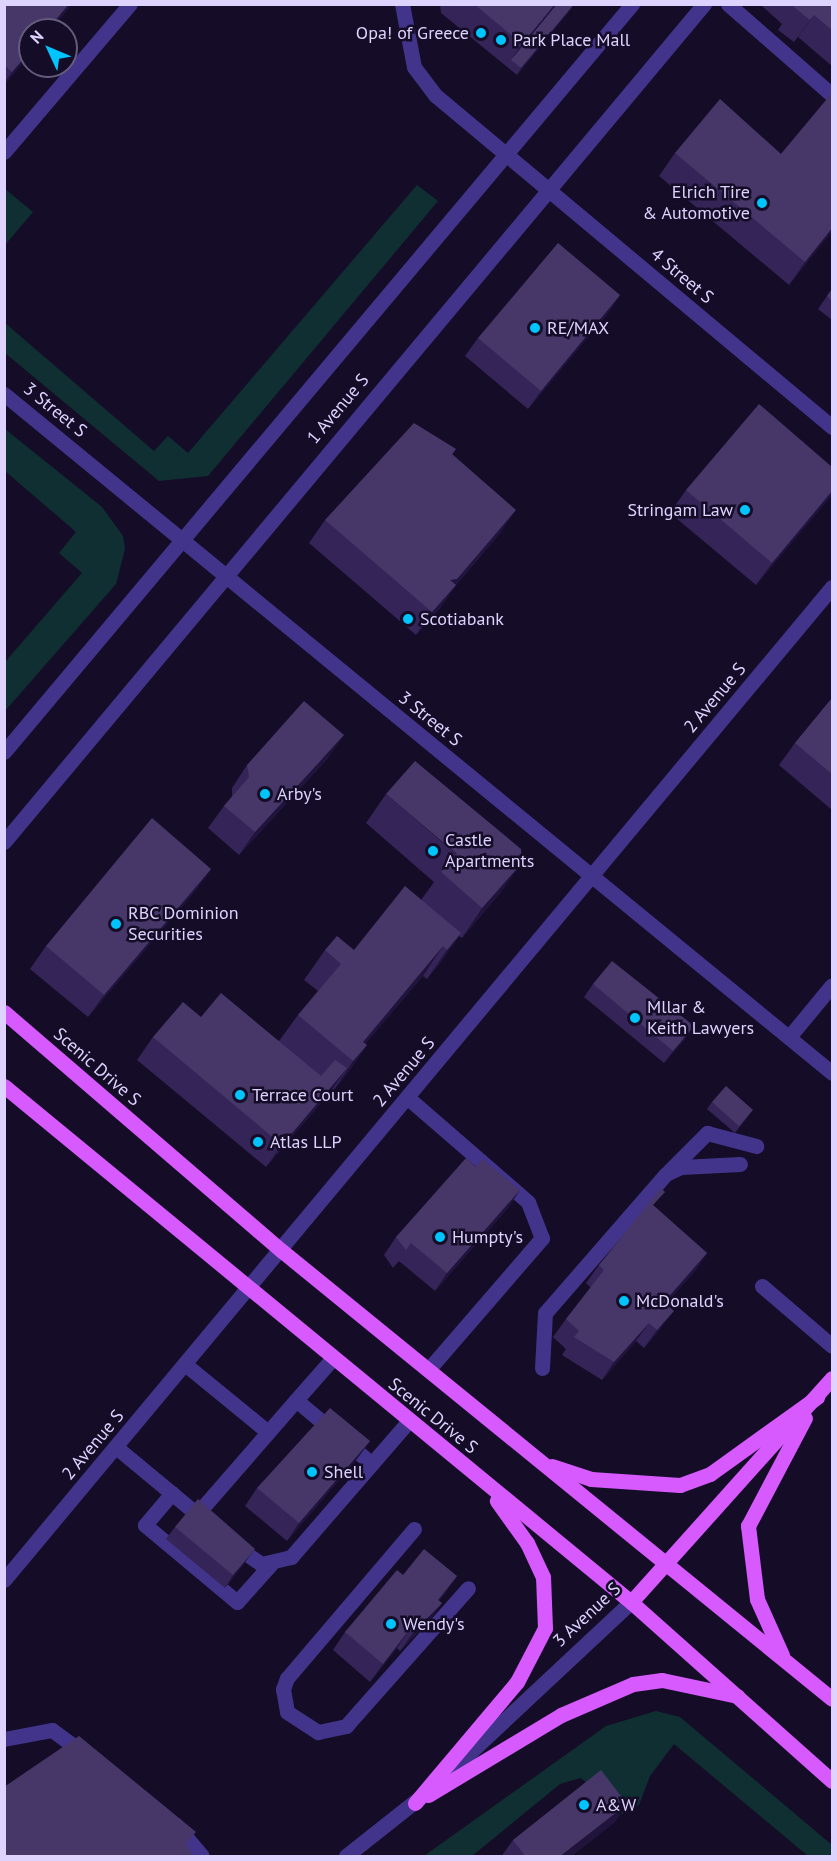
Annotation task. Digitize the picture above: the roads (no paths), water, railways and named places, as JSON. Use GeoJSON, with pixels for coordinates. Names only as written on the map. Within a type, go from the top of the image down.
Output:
{"type":"FeatureCollection","features":[{"type":"Feature","properties":{"kind":"main road","name":"Scenic Drive S"},"geometry":{"type":"LineString","coordinates":[[4,1012],[282,1251],[832,1699]]}},
{"type":"Feature","properties":{"kind":"main road","name":"Scenic Drive S"},"geometry":{"type":"LineString","coordinates":[[4,1086],[332,1359],[631,1602],[743,1698],[832,1781]]}},
{"type":"Feature","properties":{"kind":"main road","name":"3 Avenue S"},"geometry":{"type":"LineString","coordinates":[[631,1602],[832,1378]]}},
{"type":"Feature","properties":{"kind":"main road"},"geometry":{"type":"LineString","coordinates":[[543,1463],[591,1479],[680,1485],[710,1473],[817,1397]]}},
{"type":"Feature","properties":{"kind":"main road"},"geometry":{"type":"LineString","coordinates":[[783,1659],[757,1599],[748,1526],[817,1397]]}},
{"type":"Feature","properties":{"kind":"main road"},"geometry":{"type":"LineString","coordinates":[[415,1803],[517,1682],[544,1628],[547,1594],[538,1563],[484,1484]]}},
{"type":"Feature","properties":{"kind":"main road"},"geometry":{"type":"LineString","coordinates":[[415,1803],[561,1715],[633,1684],[662,1680],[743,1698]]}},
{"type":"Feature","properties":{"kind":"street"},"geometry":{"type":"LineString","coordinates":[[5,151],[130,4]]}},
{"type":"Feature","properties":{"kind":"street","name":"4 Street S"},"geometry":{"type":"LineString","coordinates":[[402,4],[414,67],[422,82],[507,156],[832,427]]}},
{"type":"Feature","properties":{"kind":"street","name":"1 Avenue S"},"geometry":{"type":"LineString","coordinates":[[4,752],[181,539],[507,156],[632,4]]}},
{"type":"Feature","properties":{"kind":"street","name":"1 Avenue S"},"geometry":{"type":"LineString","coordinates":[[4,842],[223,576],[704,4]]}},
{"type":"Feature","properties":{"kind":"street"},"geometry":{"type":"LineString","coordinates":[[728,4],[832,95]]}},
{"type":"Feature","properties":{"kind":"street","name":"3 Street S"},"geometry":{"type":"LineString","coordinates":[[4,394],[223,576],[832,1073]]}},
{"type":"Feature","properties":{"kind":"street","name":"2 Avenue S"},"geometry":{"type":"LineString","coordinates":[[4,1580],[250,1290],[832,587]]}},
{"type":"Feature","properties":{"kind":"street"},"geometry":{"type":"LineString","coordinates":[[789,1037],[832,985]]}},
{"type":"Feature","properties":{"kind":"street"},"geometry":{"type":"LineString","coordinates":[[408,1098],[528,1202],[542,1238],[428,1370]]}},
{"type":"Feature","properties":{"kind":"street"},"geometry":{"type":"LineString","coordinates":[[542,1368],[545,1313],[666,1174],[707,1133],[756,1146]]}},
{"type":"Feature","properties":{"kind":"street"},"geometry":{"type":"LineString","coordinates":[[666,1174],[681,1167],[740,1164]]}},
{"type":"Feature","properties":{"kind":"street"},"geometry":{"type":"LineString","coordinates":[[762,1286],[832,1346]]}},
{"type":"Feature","properties":{"kind":"street"},"geometry":{"type":"LineString","coordinates":[[197,1514],[332,1359]]}},
{"type":"Feature","properties":{"kind":"street"},"geometry":{"type":"LineString","coordinates":[[186,1365],[268,1432]]}},
{"type":"Feature","properties":{"kind":"street"},"geometry":{"type":"LineString","coordinates":[[296,1400],[372,1464]]}},
{"type":"Feature","properties":{"kind":"street"},"geometry":{"type":"LineString","coordinates":[[172,1493],[145,1525],[237,1602],[271,1564],[300,1550],[409,1421]]}},
{"type":"Feature","properties":{"kind":"street"},"geometry":{"type":"LineString","coordinates":[[117,1447],[252,1560],[271,1564]]}},
{"type":"Feature","properties":{"kind":"street"},"geometry":{"type":"LineString","coordinates":[[414,1529],[287,1678],[283,1689],[287,1712],[318,1732],[346,1726],[468,1588]]}},
{"type":"Feature","properties":{"kind":"street","name":"3 Avenue S"},"geometry":{"type":"LineString","coordinates":[[346,1857],[415,1803],[631,1602]]}},
{"type":"Feature","properties":{"kind":"street"},"geometry":{"type":"LineString","coordinates":[[4,1739],[52,1730],[98,1764]]}},
{"type":"Feature","properties":{"kind":"street"},"geometry":{"type":"LineString","coordinates":[[159,1812],[199,1847],[202,1857]]}},
{"type":"Feature","properties":{"kind":"place","name":"Opa! of Greece"},"geometry":{"type":"Point","coordinates":[481,33]}},
{"type":"Feature","properties":{"kind":"place","name":"Park Place Mall"},"geometry":{"type":"Point","coordinates":[501,40]}},
{"type":"Feature","properties":{"kind":"place","name":"Elrich Tire & Automotive"},"geometry":{"type":"Point","coordinates":[762,203]}},
{"type":"Feature","properties":{"kind":"place","name":"RE/MAX"},"geometry":{"type":"Point","coordinates":[535,328]}},
{"type":"Feature","properties":{"kind":"place","name":"Stringam Law"},"geometry":{"type":"Point","coordinates":[745,510]}},
{"type":"Feature","properties":{"kind":"place","name":"Scotiabank"},"geometry":{"type":"Point","coordinates":[408,619]}},
{"type":"Feature","properties":{"kind":"place","name":"Arby's"},"geometry":{"type":"Point","coordinates":[265,794]}},
{"type":"Feature","properties":{"kind":"place","name":"Castle Apartments"},"geometry":{"type":"Point","coordinates":[433,851]}},
{"type":"Feature","properties":{"kind":"place","name":"RBC Dominion Securities"},"geometry":{"type":"Point","coordinates":[116,924]}},
{"type":"Feature","properties":{"kind":"place","name":"Mllar & Keith Lawyers"},"geometry":{"type":"Point","coordinates":[635,1018]}},
{"type":"Feature","properties":{"kind":"place","name":"Terrace Court"},"geometry":{"type":"Point","coordinates":[240,1095]}},
{"type":"Feature","properties":{"kind":"place","name":"Atlas LLP"},"geometry":{"type":"Point","coordinates":[258,1142]}},
{"type":"Feature","properties":{"kind":"place","name":"Humpty's"},"geometry":{"type":"Point","coordinates":[440,1237]}},
{"type":"Feature","properties":{"kind":"place","name":"McDonald's"},"geometry":{"type":"Point","coordinates":[624,1301]}},
{"type":"Feature","properties":{"kind":"place","name":"Shell"},"geometry":{"type":"Point","coordinates":[312,1472]}},
{"type":"Feature","properties":{"kind":"place","name":"Wendy's"},"geometry":{"type":"Point","coordinates":[391,1624]}},
{"type":"Feature","properties":{"kind":"place","name":"A&W"},"geometry":{"type":"Point","coordinates":[584,1805]}}]}
